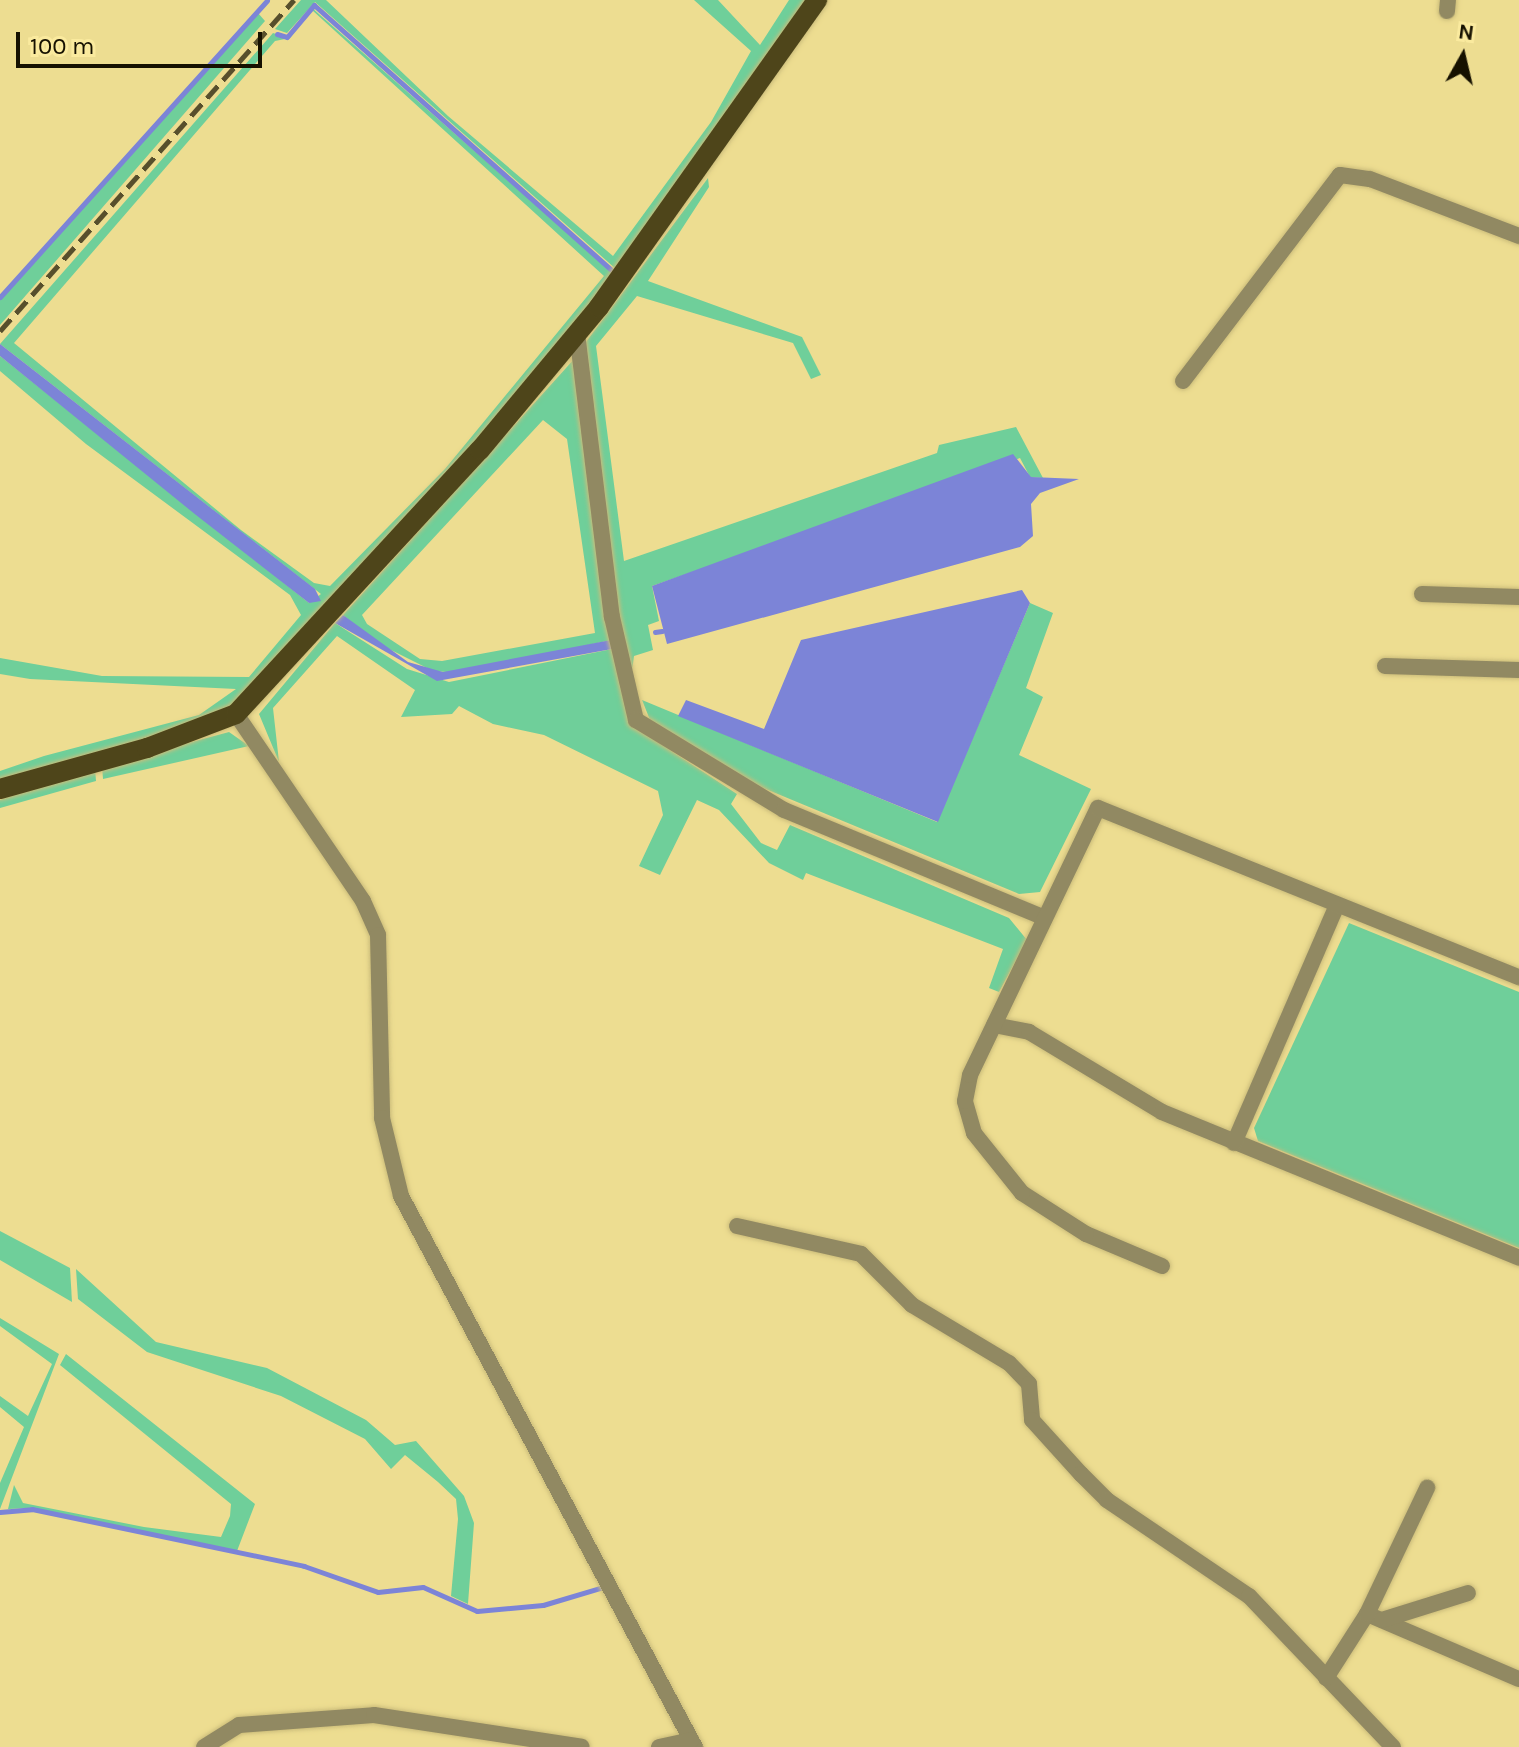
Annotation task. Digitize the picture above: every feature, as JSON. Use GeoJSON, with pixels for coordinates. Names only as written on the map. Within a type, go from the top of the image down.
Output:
{"type":"FeatureCollection","features":[{"type":"Feature","properties":{"kind":"main road"},"geometry":{"type":"LineString","coordinates":[[0,789],[147,748],[236,714],[480,450],[577,333],[817,0]]}},
{"type":"Feature","properties":{"kind":"street"},"geometry":{"type":"LineString","coordinates":[[1183,381],[1340,175],[1370,179],[1519,236]]}},
{"type":"Feature","properties":{"kind":"street"},"geometry":{"type":"LineString","coordinates":[[577,333],[612,617],[636,720],[784,810],[1045,918]]}},
{"type":"Feature","properties":{"kind":"street"},"geometry":{"type":"LineString","coordinates":[[1422,594],[1519,597]]}},
{"type":"Feature","properties":{"kind":"street"},"geometry":{"type":"LineString","coordinates":[[1385,666],[1519,670]]}},
{"type":"Feature","properties":{"kind":"street"},"geometry":{"type":"LineString","coordinates":[[236,714],[363,901],[378,935],[382,1118],[401,1196],[693,1743],[659,1747]]}},
{"type":"Feature","properties":{"kind":"street"},"geometry":{"type":"LineString","coordinates":[[1162,1266],[1047,1213],[974,1133],[965,1101],[994,1025],[1098,808],[1519,977]]}},
{"type":"Feature","properties":{"kind":"street"},"geometry":{"type":"LineString","coordinates":[[1234,1143],[1337,905]]}},
{"type":"Feature","properties":{"kind":"street"},"geometry":{"type":"LineString","coordinates":[[994,1025],[1029,1032],[1101,1079],[1234,1143],[1519,1258]]}},
{"type":"Feature","properties":{"kind":"street"},"geometry":{"type":"LineString","coordinates":[[737,1226],[861,1254],[912,1305],[1009,1363],[1029,1384],[1032,1420],[1090,1483],[1249,1596],[1393,1747]]}},
{"type":"Feature","properties":{"kind":"street"},"geometry":{"type":"LineString","coordinates":[[1326,1678],[1375,1617],[1427,1488]]}},
{"type":"Feature","properties":{"kind":"street"},"geometry":{"type":"LineString","coordinates":[[1375,1617],[1468,1593]]}},
{"type":"Feature","properties":{"kind":"street"},"geometry":{"type":"LineString","coordinates":[[1375,1617],[1519,1679]]}},
{"type":"Feature","properties":{"kind":"street"},"geometry":{"type":"LineString","coordinates":[[204,1747],[239,1725],[374,1715],[582,1747]]}},
{"type":"Feature","properties":{"kind":"green space"},"geometry":{"type":"Polygon","coordinates":[[[301,0],[326,0],[448,116],[613,256],[711,122],[751,51],[694,0],[718,0],[760,45],[789,0],[807,0],[617,270],[315,2],[287,33],[275,29],[301,0]]]}},
{"type":"Feature","properties":{"kind":"green space"},"geometry":{"type":"Polygon","coordinates":[[[311,7],[614,274],[495,421],[232,705],[204,722],[0,780],[0,771],[44,756],[199,715],[236,689],[30,679],[0,674],[0,658],[102,676],[249,677],[301,615],[290,595],[86,444],[0,371],[0,356],[309,603],[321,594],[0,344],[273,33],[288,38],[311,7]],[[312,10],[290,38],[275,41],[14,343],[241,530],[314,583],[330,586],[445,469],[604,276],[312,10]]]}},
{"type":"Feature","properties":{"kind":"green space"},"geometry":{"type":"Polygon","coordinates":[[[258,13],[265,21],[0,325],[0,299],[258,13]]]}},
{"type":"Feature","properties":{"kind":"green space"},"geometry":{"type":"Polygon","coordinates":[[[708,178],[709,187],[648,281],[802,337],[821,375],[811,379],[793,343],[637,296],[596,346],[624,561],[937,453],[939,445],[1016,427],[1043,478],[1030,477],[1020,458],[652,586],[659,621],[648,625],[653,650],[634,656],[629,692],[583,346],[708,178]]]}},
{"type":"Feature","properties":{"kind":"green space"},"geometry":{"type":"Polygon","coordinates":[[[575,358],[611,640],[460,673],[433,671],[375,642],[343,615],[575,358]],[[543,420],[362,615],[367,624],[420,659],[442,661],[595,633],[567,439],[543,420]]]}},
{"type":"Feature","properties":{"kind":"green space"},"geometry":{"type":"Polygon","coordinates":[[[1030,603],[1053,613],[1026,688],[1043,697],[1019,755],[1091,789],[1040,892],[1019,894],[746,781],[650,720],[642,700],[937,822],[1030,603]]]}},
{"type":"Feature","properties":{"kind":"green space"},"geometry":{"type":"Polygon","coordinates":[[[335,623],[407,669],[449,682],[612,649],[630,724],[737,794],[731,804],[761,843],[777,850],[790,825],[1009,918],[1027,940],[999,992],[989,988],[1003,949],[806,873],[803,880],[769,863],[719,810],[697,800],[660,875],[639,866],[663,815],[658,791],[544,735],[493,724],[459,706],[452,714],[401,717],[415,690],[337,636],[273,708],[279,762],[259,714],[335,623]]]}},
{"type":"Feature","properties":{"kind":"green space"},"geometry":{"type":"Polygon","coordinates":[[[229,732],[249,746],[103,779],[102,766],[229,732]]]}},
{"type":"Feature","properties":{"kind":"green space"},"geometry":{"type":"Polygon","coordinates":[[[95,769],[96,781],[0,808],[0,800],[95,769]]]}},
{"type":"Feature","properties":{"kind":"green space"},"geometry":{"type":"Polygon","coordinates":[[[1349,923],[1519,992],[1519,1248],[1258,1141],[1254,1128],[1349,923]]]}},
{"type":"Feature","properties":{"kind":"green space"},"geometry":{"type":"Polygon","coordinates":[[[0,1231],[70,1268],[72,1302],[0,1260],[0,1231]]]}},
{"type":"Feature","properties":{"kind":"green space"},"geometry":{"type":"Polygon","coordinates":[[[76,1269],[156,1342],[267,1368],[366,1420],[395,1445],[416,1441],[464,1496],[474,1523],[468,1604],[451,1596],[458,1519],[456,1499],[438,1482],[405,1455],[391,1469],[365,1439],[281,1396],[147,1352],[78,1299],[76,1269]]]}},
{"type":"Feature","properties":{"kind":"green space"},"geometry":{"type":"Polygon","coordinates":[[[0,1318],[59,1354],[0,1509],[0,1483],[24,1427],[0,1407],[0,1396],[28,1416],[52,1364],[0,1326],[0,1318]]]}},
{"type":"Feature","properties":{"kind":"green space"},"geometry":{"type":"Polygon","coordinates":[[[66,1354],[255,1504],[237,1551],[32,1508],[8,1509],[14,1485],[23,1503],[144,1527],[221,1537],[230,1516],[231,1504],[60,1365],[66,1354]]]}},
{"type":"Feature","properties":{"kind":"water"},"geometry":{"type":"Polygon","coordinates":[[[0,344],[315,589],[321,601],[309,603],[196,515],[0,356],[0,344]]]}},
{"type":"Feature","properties":{"kind":"water"},"geometry":{"type":"Polygon","coordinates":[[[1013,454],[1031,477],[1079,479],[1040,493],[1031,504],[1033,536],[1020,547],[667,644],[652,586],[1013,454]]]}},
{"type":"Feature","properties":{"kind":"water"},"geometry":{"type":"Polygon","coordinates":[[[1022,590],[1030,603],[938,822],[678,716],[686,700],[764,729],[801,640],[1022,590]]]}},
{"type":"Feature","properties":{"kind":"water"},"geometry":{"type":"Polygon","coordinates":[[[343,615],[408,662],[443,672],[611,640],[612,649],[437,681],[335,623],[343,615]]]}},
{"type":"Feature","properties":{"kind":"waterway"},"geometry":{"type":"LineString","coordinates":[[0,297],[267,0]]}},
{"type":"Feature","properties":{"kind":"waterway"},"geometry":{"type":"LineString","coordinates":[[277,34],[287,37],[314,5],[613,271]]}},
{"type":"Feature","properties":{"kind":"waterway"},"geometry":{"type":"LineString","coordinates":[[655,632],[662,631]]}},
{"type":"Feature","properties":{"kind":"waterway"},"geometry":{"type":"LineString","coordinates":[[0,1512],[32,1509],[304,1566],[378,1592],[423,1587],[477,1611],[543,1605],[600,1588]]}},
{"type":"Feature","properties":{"kind":"railway"},"geometry":{"type":"LineString","coordinates":[[0,331],[294,0]]}}]}
